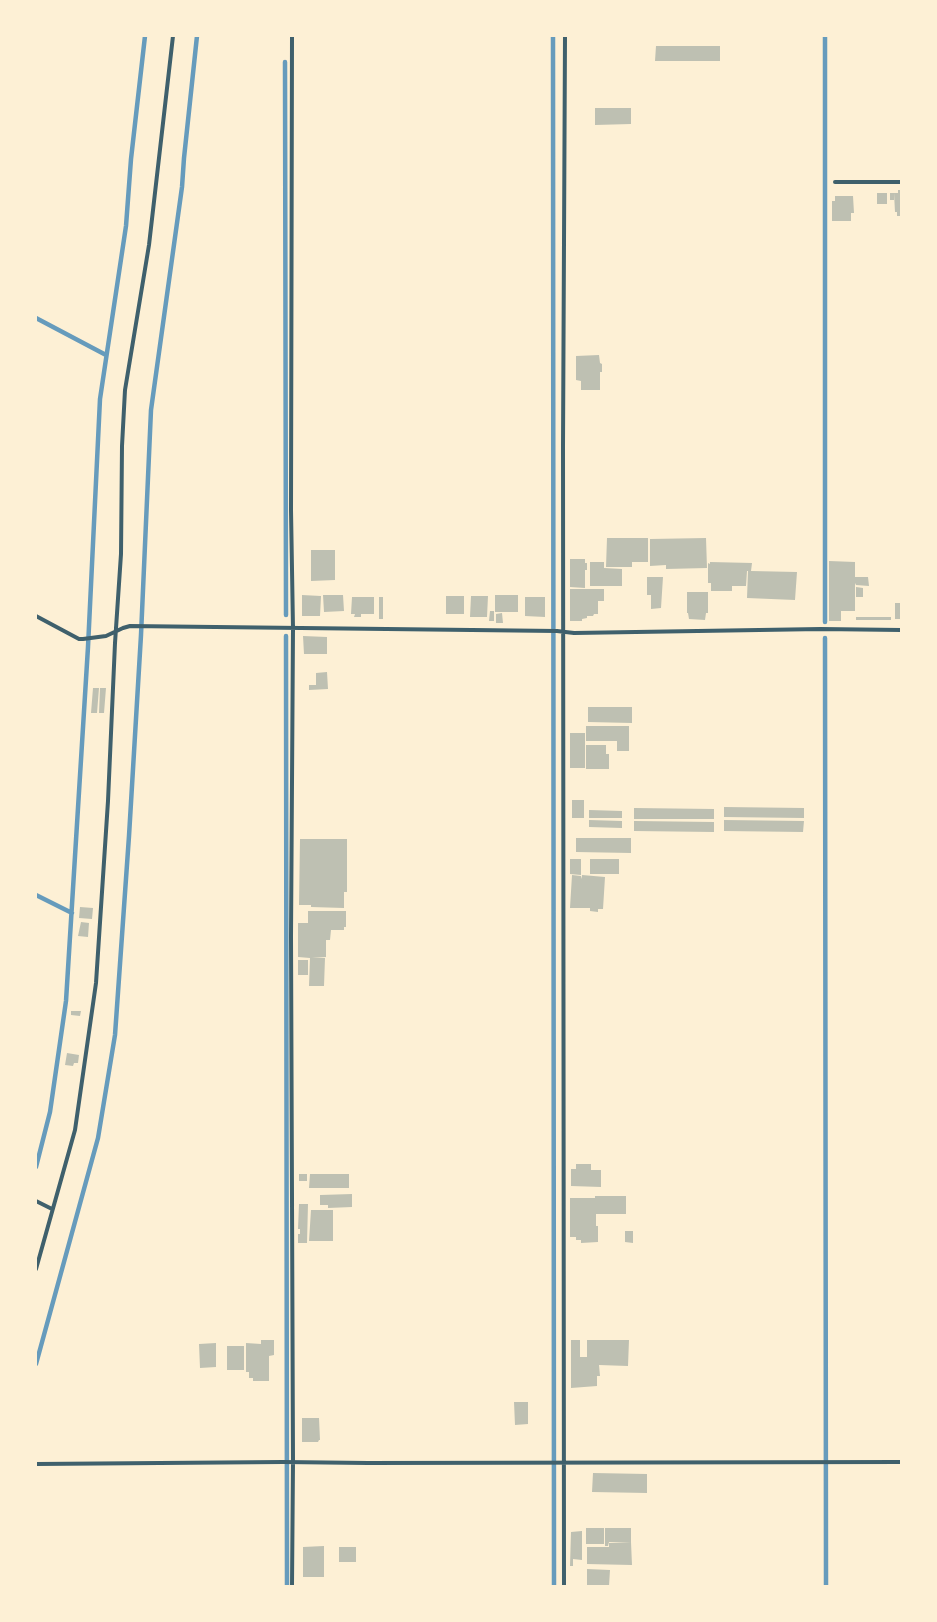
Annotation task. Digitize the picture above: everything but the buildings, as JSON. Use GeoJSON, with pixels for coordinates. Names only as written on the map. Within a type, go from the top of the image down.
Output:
{"type":"FeatureCollection","features":[{"type":"Feature","properties":{"kind":"street"},"geometry":{"type":"LineString","coordinates":[[36,1269],[75,1130],[96,983],[108,801],[121,554],[122,446],[125,390],[149,245],[173,36]]}},
{"type":"Feature","properties":{"kind":"street"},"geometry":{"type":"LineString","coordinates":[[292,36],[292,1586]]}},
{"type":"Feature","properties":{"kind":"street"},"geometry":{"type":"LineString","coordinates":[[564,1586],[563,631],[565,36]]}},
{"type":"Feature","properties":{"kind":"street"},"geometry":{"type":"LineString","coordinates":[[835,182],[901,182]]}},
{"type":"Feature","properties":{"kind":"street"},"geometry":{"type":"LineString","coordinates":[[36,616],[79,639],[106,636],[122,628],[136,626],[563,631],[574,633],[821,629],[901,630]]}},
{"type":"Feature","properties":{"kind":"street"},"geometry":{"type":"LineString","coordinates":[[36,1201],[52,1209]]}},
{"type":"Feature","properties":{"kind":"street"},"geometry":{"type":"LineString","coordinates":[[36,1464],[283,1462],[901,1462]]}},
{"type":"Feature","properties":{"kind":"waterway"},"geometry":{"type":"LineString","coordinates":[[36,1167],[50,1112],[66,1001],[88,647],[100,399],[126,226],[131,159],[145,36]]}},
{"type":"Feature","properties":{"kind":"waterway"},"geometry":{"type":"LineString","coordinates":[[36,1364],[98,1138],[115,1035],[141,635],[151,410],[182,187],[197,36]]}},
{"type":"Feature","properties":{"kind":"waterway"},"geometry":{"type":"LineString","coordinates":[[553,36],[554,1586]]}},
{"type":"Feature","properties":{"kind":"waterway"},"geometry":{"type":"LineString","coordinates":[[825,36],[825,622]]}},
{"type":"Feature","properties":{"kind":"waterway"},"geometry":{"type":"LineString","coordinates":[[285,62],[286,615]]}},
{"type":"Feature","properties":{"kind":"waterway"},"geometry":{"type":"LineString","coordinates":[[36,318],[106,355]]}},
{"type":"Feature","properties":{"kind":"waterway"},"geometry":{"type":"LineString","coordinates":[[286,636],[287,1586]]}},
{"type":"Feature","properties":{"kind":"waterway"},"geometry":{"type":"LineString","coordinates":[[825,638],[826,1586]]}},
{"type":"Feature","properties":{"kind":"waterway"},"geometry":{"type":"LineString","coordinates":[[36,895],[72,913]]}}]}
